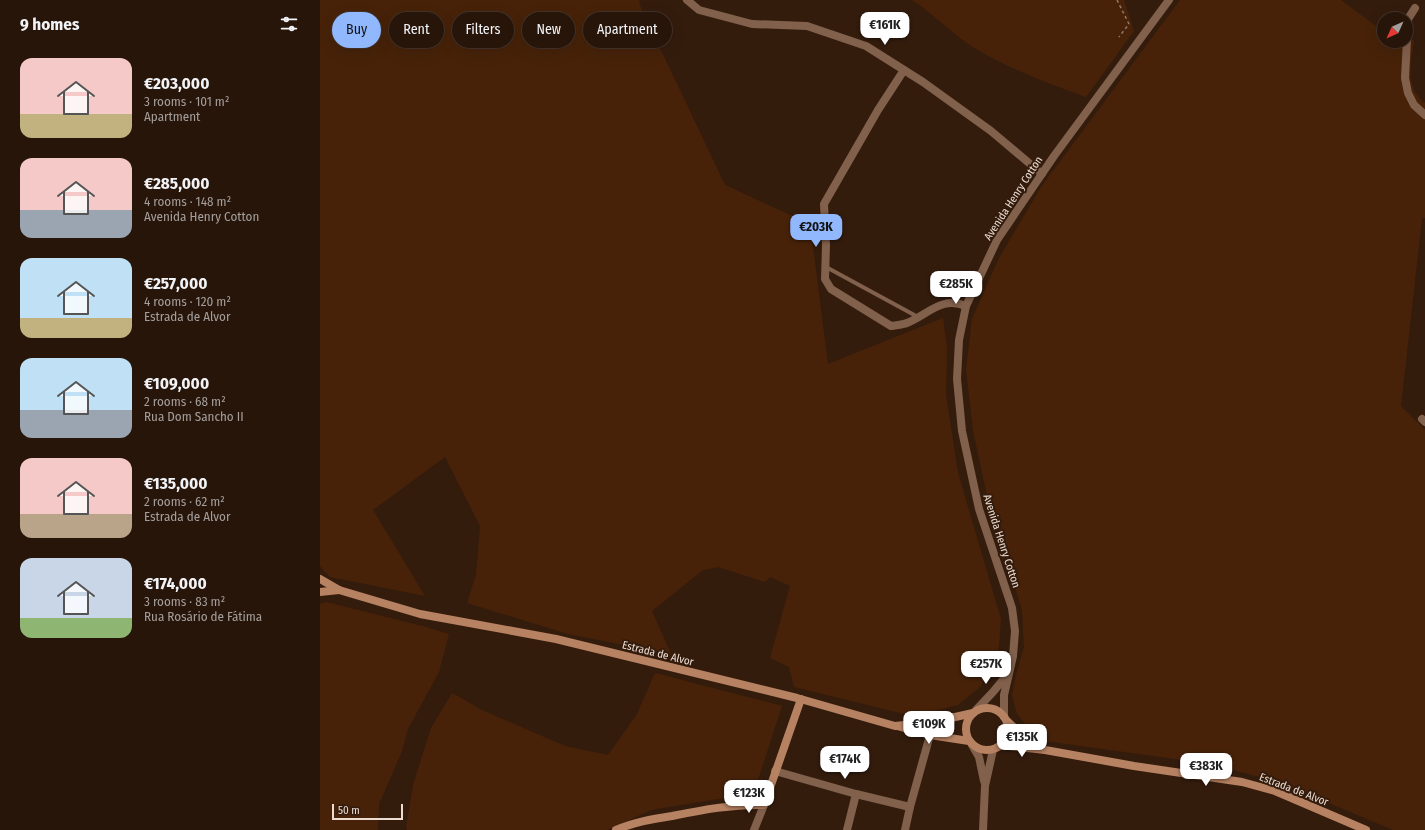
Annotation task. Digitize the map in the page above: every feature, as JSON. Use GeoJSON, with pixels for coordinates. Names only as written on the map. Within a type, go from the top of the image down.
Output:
{"type":"FeatureCollection","features":[{"type":"Feature","properties":{"kind":"street"},"geometry":{"type":"LineString","coordinates":[[687,0],[699,10],[752,24],[807,26],[866,46],[923,82],[991,131],[1042,174]]}},
{"type":"Feature","properties":{"kind":"street","name":"Avenida Henry Cotton"},"geometry":{"type":"LineString","coordinates":[[1005,719],[1004,695],[1012,656],[1015,631],[1012,608],[979,509],[962,431],[957,379],[959,340],[966,306],[997,240],[1042,174],[1169,0]]}},
{"type":"Feature","properties":{"kind":"street"},"geometry":{"type":"LineString","coordinates":[[1415,8],[1408,19],[1405,78],[1408,93],[1414,105],[1425,115]]}},
{"type":"Feature","properties":{"kind":"street"},"geometry":{"type":"LineString","coordinates":[[904,70],[878,110],[824,204],[826,279],[831,289],[891,326],[906,323],[940,305],[950,302],[966,306]]}},
{"type":"Feature","properties":{"kind":"street"},"geometry":{"type":"LineString","coordinates":[[320,579],[339,590]]}},
{"type":"Feature","properties":{"kind":"street"},"geometry":{"type":"LineString","coordinates":[[320,592],[339,590]]}},
{"type":"Feature","properties":{"kind":"street","name":"Estrada de Alvor"},"geometry":{"type":"LineString","coordinates":[[339,590],[420,614],[556,639],[801,699],[895,726],[933,722],[989,708],[998,711],[1022,736],[1045,750]]}},
{"type":"Feature","properties":{"kind":"street"},"geometry":{"type":"LineString","coordinates":[[985,786],[979,757],[970,743],[965,728],[967,720],[993,692],[1008,672]]}},
{"type":"Feature","properties":{"kind":"street"},"geometry":{"type":"LineString","coordinates":[[754,830],[801,699]]}},
{"type":"Feature","properties":{"kind":"street"},"geometry":{"type":"LineString","coordinates":[[895,726],[970,743],[984,750],[993,750],[1001,745],[1008,734],[1005,719]]}},
{"type":"Feature","properties":{"kind":"street"},"geometry":{"type":"LineString","coordinates":[[905,830],[930,735]]}},
{"type":"Feature","properties":{"kind":"street","name":"Estrada de Alvor"},"geometry":{"type":"LineString","coordinates":[[1001,745],[1045,750],[1134,766],[1242,782],[1275,791],[1366,830]]}},
{"type":"Feature","properties":{"kind":"street"},"geometry":{"type":"LineString","coordinates":[[983,830],[985,786],[993,750]]}},
{"type":"Feature","properties":{"kind":"street"},"geometry":{"type":"LineString","coordinates":[[775,771],[856,794],[910,807]]}},
{"type":"Feature","properties":{"kind":"street"},"geometry":{"type":"LineString","coordinates":[[847,830],[856,794]]}},
{"type":"Feature","properties":{"kind":"street"},"geometry":{"type":"LineString","coordinates":[[616,830],[629,824],[683,814],[745,804],[764,805]]}},
{"type":"Feature","properties":{"kind":"lane"},"geometry":{"type":"LineString","coordinates":[[826,267],[918,317]]}},
{"type":"Feature","properties":{"kind":"path"},"geometry":{"type":"LineString","coordinates":[[1117,0],[1128,24],[1119,38]]}},
{"type":"Feature","properties":{"kind":"shaded area"},"geometry":{"type":"Polygon","coordinates":[[[320,0],[639,0],[643,12],[583,12],[583,48],[660,48],[725,185],[810,224],[828,364],[943,318],[947,348],[946,395],[958,473],[1001,619],[998,657],[981,686],[958,705],[928,713],[908,715],[794,687],[789,667],[770,658],[790,586],[770,577],[765,582],[718,567],[703,570],[652,611],[671,654],[568,634],[467,603],[476,575],[480,526],[445,457],[373,510],[425,596],[330,577],[320,566],[320,0]]]}},
{"type":"Feature","properties":{"kind":"shaded area"},"geometry":{"type":"Polygon","coordinates":[[[912,0],[1124,0],[1134,31],[1086,97],[1028,75],[987,55],[965,42],[928,11],[912,0]]]}},
{"type":"Feature","properties":{"kind":"shaded area"},"geometry":{"type":"Polygon","coordinates":[[[1180,0],[1341,0],[1377,27],[1377,48],[1413,48],[1414,40],[1410,74],[1414,90],[1418,97],[1425,103],[1425,218],[1422,218],[1401,406],[1425,430],[1425,830],[1393,830],[1279,782],[1211,764],[1045,741],[1030,730],[1017,714],[1012,695],[1024,647],[1022,610],[987,496],[973,430],[966,369],[972,319],[998,260],[1041,187],[1180,0]]]}},
{"type":"Feature","properties":{"kind":"shaded area"},"geometry":{"type":"Polygon","coordinates":[[[326,602],[449,634],[439,672],[408,729],[402,751],[379,804],[378,830],[320,830],[320,604],[326,602]]]}},
{"type":"Feature","properties":{"kind":"shaded area"},"geometry":{"type":"Polygon","coordinates":[[[655,673],[782,706],[753,795],[651,810],[607,830],[407,830],[406,827],[413,785],[431,728],[452,693],[482,710],[565,746],[608,755],[637,714],[655,673]]]}}]}
